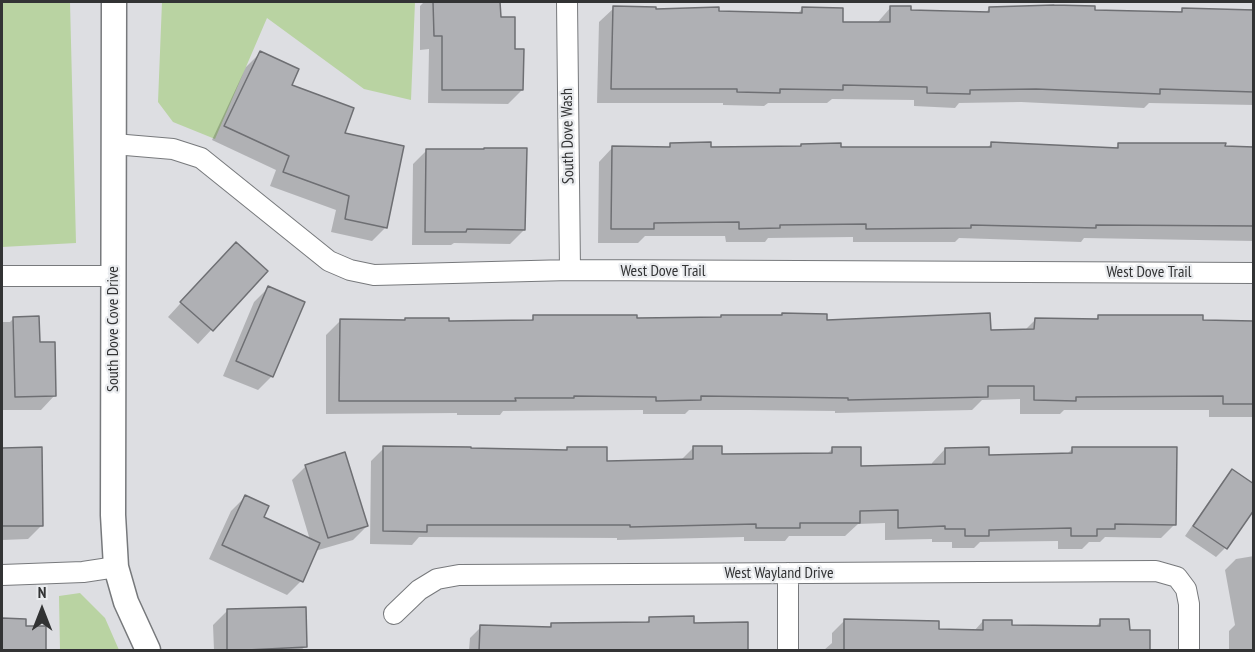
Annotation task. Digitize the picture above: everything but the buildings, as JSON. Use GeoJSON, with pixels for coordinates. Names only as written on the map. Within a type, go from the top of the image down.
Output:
{"type":"FeatureCollection","features":[{"type":"Feature","properties":{"kind":"street","name":"South Dove Cove Drive"},"geometry":{"type":"LineString","coordinates":[[114,2],[113,515],[116,567],[126,602],[148,651]]}},
{"type":"Feature","properties":{"kind":"street","name":"South Dove Wash"},"geometry":{"type":"LineString","coordinates":[[567,2],[570,270]]}},
{"type":"Feature","properties":{"kind":"street","name":"West Dove Trail"},"geometry":{"type":"LineString","coordinates":[[114,144],[173,149],[201,158],[329,261],[350,270],[374,275],[570,270],[1254,273]]}},
{"type":"Feature","properties":{"kind":"street"},"geometry":{"type":"LineString","coordinates":[[2,276],[113,276]]}},
{"type":"Feature","properties":{"kind":"street"},"geometry":{"type":"LineString","coordinates":[[2,575],[83,572],[116,567]]}},
{"type":"Feature","properties":{"kind":"street","name":"West Wayland Drive"},"geometry":{"type":"LineString","coordinates":[[394,615],[419,590],[437,579],[459,575],[1156,572],[1177,577],[1186,589],[1189,604],[1189,651]]}},
{"type":"Feature","properties":{"kind":"street"},"geometry":{"type":"LineString","coordinates":[[788,573],[788,651]]}},
{"type":"Feature","properties":{"kind":"green space"},"geometry":{"type":"Polygon","coordinates":[[[2,2],[70,2],[76,243],[2,247],[2,2]]]}},
{"type":"Feature","properties":{"kind":"green space"},"geometry":{"type":"Polygon","coordinates":[[[162,2],[415,2],[411,100],[364,89],[267,18],[215,139],[173,122],[158,102],[162,2]]]}},
{"type":"Feature","properties":{"kind":"green space"},"geometry":{"type":"Polygon","coordinates":[[[80,593],[105,618],[119,650],[60,650],[59,596],[80,593]]]}}]}
